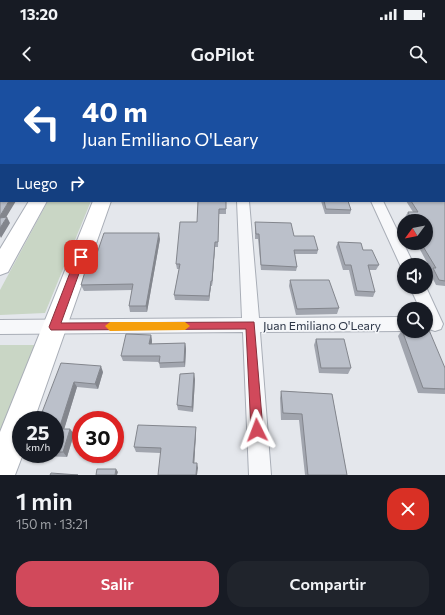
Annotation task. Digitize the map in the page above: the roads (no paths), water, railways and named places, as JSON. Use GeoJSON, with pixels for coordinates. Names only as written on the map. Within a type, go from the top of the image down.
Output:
{"type":"FeatureCollection","features":[{"type":"Feature","properties":{"kind":"main road"},"geometry":{"type":"LineString","coordinates":[[0,267],[37,202]]}},
{"type":"Feature","properties":{"kind":"main road"},"geometry":{"type":"LineString","coordinates":[[0,472],[102,202]]}},
{"type":"Feature","properties":{"kind":"street"},"geometry":{"type":"LineString","coordinates":[[243,202],[260,475]]}},
{"type":"Feature","properties":{"kind":"street"},"geometry":{"type":"LineString","coordinates":[[377,202],[404,258]]}},
{"type":"Feature","properties":{"kind":"street"},"geometry":{"type":"LineString","coordinates":[[421,294],[435,324]]}},
{"type":"Feature","properties":{"kind":"street","name":"Juan Emiliano O'Leary"},"geometry":{"type":"LineString","coordinates":[[0,327],[397,324]]}}]}
